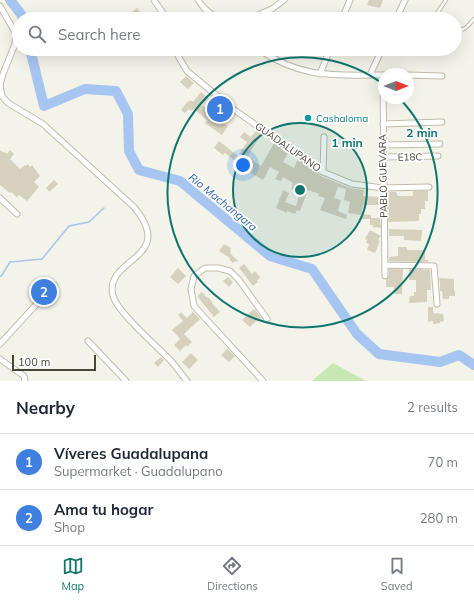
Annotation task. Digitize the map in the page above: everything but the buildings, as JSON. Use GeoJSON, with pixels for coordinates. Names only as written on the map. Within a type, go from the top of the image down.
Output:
{"type":"FeatureCollection","features":[{"type":"Feature","properties":{"kind":"street"},"geometry":{"type":"LineString","coordinates":[[154,0],[162,12]]}},
{"type":"Feature","properties":{"kind":"street"},"geometry":{"type":"LineString","coordinates":[[198,0],[209,12]]}},
{"type":"Feature","properties":{"kind":"street"},"geometry":{"type":"LineString","coordinates":[[265,12],[272,9],[284,0]]}},
{"type":"Feature","properties":{"kind":"street"},"geometry":{"type":"LineString","coordinates":[[345,12],[350,0]]}},
{"type":"Feature","properties":{"kind":"street"},"geometry":{"type":"LineString","coordinates":[[399,12],[405,0]]}},
{"type":"Feature","properties":{"kind":"street"},"geometry":{"type":"LineString","coordinates":[[0,6],[12,27]]}},
{"type":"Feature","properties":{"kind":"street"},"geometry":{"type":"LineString","coordinates":[[12,52],[0,85],[2,96],[8,103],[44,124],[134,206],[143,218],[148,228],[148,239],[145,248],[122,269],[112,283],[113,296],[119,308],[172,362],[187,381]]}},
{"type":"Feature","properties":{"kind":"street","name":"GUADALUPANO"},"geometry":{"type":"LineString","coordinates":[[178,56],[187,72],[233,109],[323,172],[352,184],[383,188],[429,187]]}},
{"type":"Feature","properties":{"kind":"street"},"geometry":{"type":"LineString","coordinates":[[271,56],[295,69],[320,74],[344,76],[378,75]]}},
{"type":"Feature","properties":{"kind":"street"},"geometry":{"type":"LineString","coordinates":[[320,74],[327,56]]}},
{"type":"Feature","properties":{"kind":"street"},"geometry":{"type":"LineString","coordinates":[[370,75],[379,56]]}},
{"type":"Feature","properties":{"kind":"street"},"geometry":{"type":"LineString","coordinates":[[414,75],[442,76]]}},
{"type":"Feature","properties":{"kind":"street","name":"PABLO GUEVARA"},"geometry":{"type":"LineString","coordinates":[[383,104],[385,276]]}},
{"type":"Feature","properties":{"kind":"street"},"geometry":{"type":"LineString","coordinates":[[383,124],[442,122]]}},
{"type":"Feature","properties":{"kind":"street"},"geometry":{"type":"LineString","coordinates":[[323,172],[324,137]]}},
{"type":"Feature","properties":{"kind":"street"},"geometry":{"type":"LineString","coordinates":[[383,145],[440,144]]}},
{"type":"Feature","properties":{"kind":"street","name":"E18C"},"geometry":{"type":"LineString","coordinates":[[383,157],[438,156]]}},
{"type":"Feature","properties":{"kind":"street"},"geometry":{"type":"LineString","coordinates":[[0,198],[18,214]]}},
{"type":"Feature","properties":{"kind":"street"},"geometry":{"type":"LineString","coordinates":[[385,265],[434,266],[437,304]]}},
{"type":"Feature","properties":{"kind":"street"},"geometry":{"type":"LineString","coordinates":[[263,381],[194,306],[191,289],[194,276],[205,268],[218,268],[230,271],[239,280],[267,319]]}},
{"type":"Feature","properties":{"kind":"street"},"geometry":{"type":"LineString","coordinates":[[0,344],[54,285]]}},
{"type":"Feature","properties":{"kind":"street"},"geometry":{"type":"LineString","coordinates":[[88,341],[126,381]]}},
{"type":"Feature","properties":{"kind":"street"},"geometry":{"type":"LineString","coordinates":[[0,359],[24,376],[25,381]]}},
{"type":"Feature","properties":{"kind":"lane"},"geometry":{"type":"LineString","coordinates":[[438,12],[446,0]]}},
{"type":"Feature","properties":{"kind":"lane"},"geometry":{"type":"LineString","coordinates":[[462,30],[474,19]]}},
{"type":"Feature","properties":{"kind":"green space"},"geometry":{"type":"Polygon","coordinates":[[[333,363],[366,381],[312,381],[333,363]]]}},
{"type":"Feature","properties":{"kind":"waterway","name":"Rio Machangara"},"geometry":{"type":"LineString","coordinates":[[10,0],[19,12]]}},
{"type":"Feature","properties":{"kind":"waterway","name":"Rio Machangara"},"geometry":{"type":"LineString","coordinates":[[32,56],[44,106],[85,89],[116,91],[128,114],[129,151],[139,170],[180,181],[270,256],[312,269],[357,334],[379,354],[440,362],[459,355],[474,365]]}},
{"type":"Feature","properties":{"kind":"waterway"},"geometry":{"type":"LineString","coordinates":[[0,277],[10,262],[42,259],[69,226],[89,222],[104,208]]}},
{"type":"Feature","properties":{"kind":"place","name":"Víveres Guadalupana"},"geometry":{"type":"Point","coordinates":[220,109]}},
{"type":"Feature","properties":{"kind":"place","name":"Cashaloma"},"geometry":{"type":"Point","coordinates":[308,118]}},
{"type":"Feature","properties":{"kind":"place","name":"Ama tu hogar"},"geometry":{"type":"Point","coordinates":[44,292]}}]}
